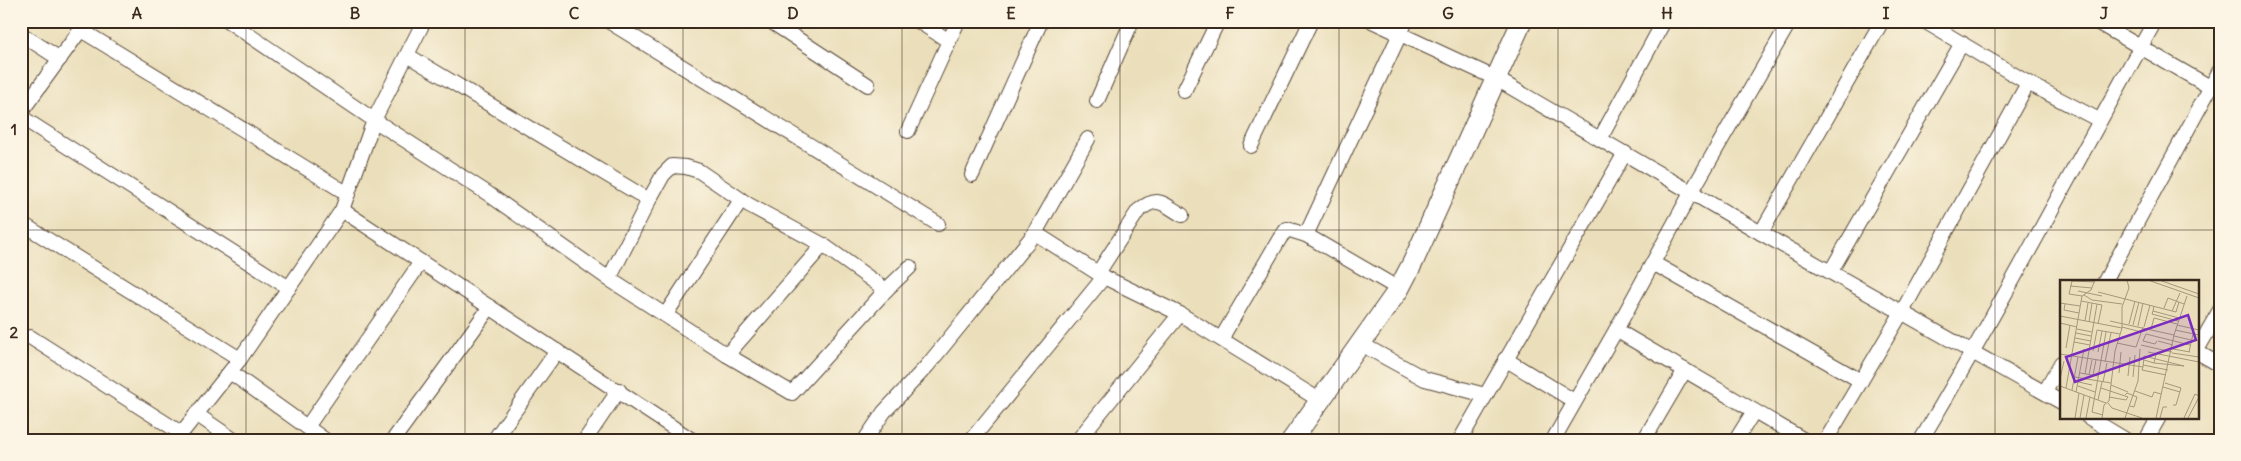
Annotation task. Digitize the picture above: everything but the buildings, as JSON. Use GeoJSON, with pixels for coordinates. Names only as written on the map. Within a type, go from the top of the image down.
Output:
{"type":"FeatureCollection","features":[{"type":"Feature","properties":{"kind":"street"},"geometry":{"type":"LineString","coordinates":[[228,21],[486,193],[610,279],[727,355],[792,393],[886,290],[910,267]]}},
{"type":"Feature","properties":{"kind":"street"},"geometry":{"type":"LineString","coordinates":[[30,337],[178,436],[240,359],[342,210],[374,120],[424,21]]}},
{"type":"Feature","properties":{"kind":"street"},"geometry":{"type":"LineString","coordinates":[[608,21],[938,224]]}},
{"type":"Feature","properties":{"kind":"street"},"geometry":{"type":"LineString","coordinates":[[770,21],[868,85]]}},
{"type":"Feature","properties":{"kind":"street"},"geometry":{"type":"LineString","coordinates":[[918,21],[949,41]]}},
{"type":"Feature","properties":{"kind":"street"},"geometry":{"type":"LineString","coordinates":[[908,131],[958,21]]}},
{"type":"Feature","properties":{"kind":"street"},"geometry":{"type":"LineString","coordinates":[[972,175],[1041,21]]}},
{"type":"Feature","properties":{"kind":"street"},"geometry":{"type":"LineString","coordinates":[[1097,101],[1132,21]]}},
{"type":"Feature","properties":{"kind":"street"},"geometry":{"type":"LineString","coordinates":[[1184,92],[1218,21]]}},
{"type":"Feature","properties":{"kind":"street"},"geometry":{"type":"LineString","coordinates":[[1251,146],[1311,21]]}},
{"type":"Feature","properties":{"kind":"street"},"geometry":{"type":"LineString","coordinates":[[1372,21],[1403,28],[1495,78],[1692,191],[1761,233],[2060,401]]}},
{"type":"Feature","properties":{"kind":"street"},"geometry":{"type":"LineString","coordinates":[[1292,440],[1399,288],[1413,262],[1522,21]]}},
{"type":"Feature","properties":{"kind":"street"},"geometry":{"type":"LineString","coordinates":[[1600,139],[1664,21]]}},
{"type":"Feature","properties":{"kind":"street"},"geometry":{"type":"LineString","coordinates":[[1553,440],[1692,191],[1790,21]]}},
{"type":"Feature","properties":{"kind":"street"},"geometry":{"type":"LineString","coordinates":[[1761,233],[1882,21]]}},
{"type":"Feature","properties":{"kind":"street"},"geometry":{"type":"LineString","coordinates":[[1924,21],[2028,83],[2099,120]]}},
{"type":"Feature","properties":{"kind":"street"},"geometry":{"type":"LineString","coordinates":[[2095,21],[2210,87]]}},
{"type":"Feature","properties":{"kind":"street"},"geometry":{"type":"LineString","coordinates":[[1921,440],[1974,352],[2099,120],[2155,21]]}},
{"type":"Feature","properties":{"kind":"street"},"geometry":{"type":"LineString","coordinates":[[21,112],[84,25],[348,194]]}},
{"type":"Feature","properties":{"kind":"street"},"geometry":{"type":"LineString","coordinates":[[1306,235],[1403,28]]}},
{"type":"Feature","properties":{"kind":"street"},"geometry":{"type":"LineString","coordinates":[[21,34],[60,58]]}},
{"type":"Feature","properties":{"kind":"street"},"geometry":{"type":"LineString","coordinates":[[1831,271],[1962,43]]}},
{"type":"Feature","properties":{"kind":"street"},"geometry":{"type":"LineString","coordinates":[[407,55],[648,200]]}},
{"type":"Feature","properties":{"kind":"street"},"geometry":{"type":"LineString","coordinates":[[2106,280],[2220,70]]}},
{"type":"Feature","properties":{"kind":"street"},"geometry":{"type":"LineString","coordinates":[[1826,440],[1902,312],[2028,83]]}},
{"type":"Feature","properties":{"kind":"street"},"geometry":{"type":"LineString","coordinates":[[21,117],[288,288]]}},
{"type":"Feature","properties":{"kind":"street"},"geometry":{"type":"LineString","coordinates":[[865,440],[884,412],[927,366],[1035,233],[1088,139]]}},
{"type":"Feature","properties":{"kind":"street"},"geometry":{"type":"LineString","coordinates":[[1460,440],[1625,153]]}},
{"type":"Feature","properties":{"kind":"street"},"geometry":{"type":"LineString","coordinates":[[610,279],[648,200],[663,175],[672,166],[686,167],[699,171],[742,200],[823,245],[886,290]]}},
{"type":"Feature","properties":{"kind":"street"},"geometry":{"type":"LineString","coordinates":[[666,314],[742,200]]}},
{"type":"Feature","properties":{"kind":"street"},"geometry":{"type":"LineString","coordinates":[[971,440],[1101,275],[1138,211],[1146,204],[1159,201],[1182,215]]}},
{"type":"Feature","properties":{"kind":"street"},"geometry":{"type":"LineString","coordinates":[[342,210],[619,390],[692,440]]}},
{"type":"Feature","properties":{"kind":"street"},"geometry":{"type":"LineString","coordinates":[[21,223],[240,359]]}},
{"type":"Feature","properties":{"kind":"street"},"geometry":{"type":"LineString","coordinates":[[1221,339],[1280,238],[1287,230],[1306,235],[1399,288]]}},
{"type":"Feature","properties":{"kind":"street"},"geometry":{"type":"LineString","coordinates":[[1035,233],[1101,275],[1180,314],[1321,401]]}},
{"type":"Feature","properties":{"kind":"street"},"geometry":{"type":"LineString","coordinates":[[727,355],[823,245]]}},
{"type":"Feature","properties":{"kind":"street"},"geometry":{"type":"LineString","coordinates":[[306,427],[421,262]]}},
{"type":"Feature","properties":{"kind":"street"},"geometry":{"type":"LineString","coordinates":[[1653,262],[1860,382]]}},
{"type":"Feature","properties":{"kind":"street"},"geometry":{"type":"LineString","coordinates":[[393,440],[490,307]]}},
{"type":"Feature","properties":{"kind":"street"},"geometry":{"type":"LineString","coordinates":[[2198,349],[2220,310]]}},
{"type":"Feature","properties":{"kind":"street"},"geometry":{"type":"LineString","coordinates":[[1078,440],[1180,314]]}},
{"type":"Feature","properties":{"kind":"street"},"geometry":{"type":"LineString","coordinates":[[1616,330],[1804,440]]}},
{"type":"Feature","properties":{"kind":"street"},"geometry":{"type":"LineString","coordinates":[[1360,344],[1424,379],[1485,395]]}},
{"type":"Feature","properties":{"kind":"street"},"geometry":{"type":"LineString","coordinates":[[494,440],[557,351]]}},
{"type":"Feature","properties":{"kind":"street"},"geometry":{"type":"LineString","coordinates":[[2198,352],[2220,365]]}},
{"type":"Feature","properties":{"kind":"street"},"geometry":{"type":"LineString","coordinates":[[1505,359],[1574,401]]}},
{"type":"Feature","properties":{"kind":"street"},"geometry":{"type":"LineString","coordinates":[[2045,392],[2060,365]]}},
{"type":"Feature","properties":{"kind":"street"},"geometry":{"type":"LineString","coordinates":[[1644,440],[1685,370]]}},
{"type":"Feature","properties":{"kind":"street"},"geometry":{"type":"LineString","coordinates":[[230,372],[325,440]]}},
{"type":"Feature","properties":{"kind":"street"},"geometry":{"type":"LineString","coordinates":[[585,440],[619,390]]}},
{"type":"Feature","properties":{"kind":"street"},"geometry":{"type":"LineString","coordinates":[[1736,440],[1754,411]]}},
{"type":"Feature","properties":{"kind":"street"},"geometry":{"type":"LineString","coordinates":[[196,414],[234,440]]}},
{"type":"Feature","properties":{"kind":"street"},"geometry":{"type":"LineString","coordinates":[[2090,418],[2126,440]]}},
{"type":"Feature","properties":{"kind":"street"},"geometry":{"type":"LineString","coordinates":[[2146,440],[2158,418]]}}]}
